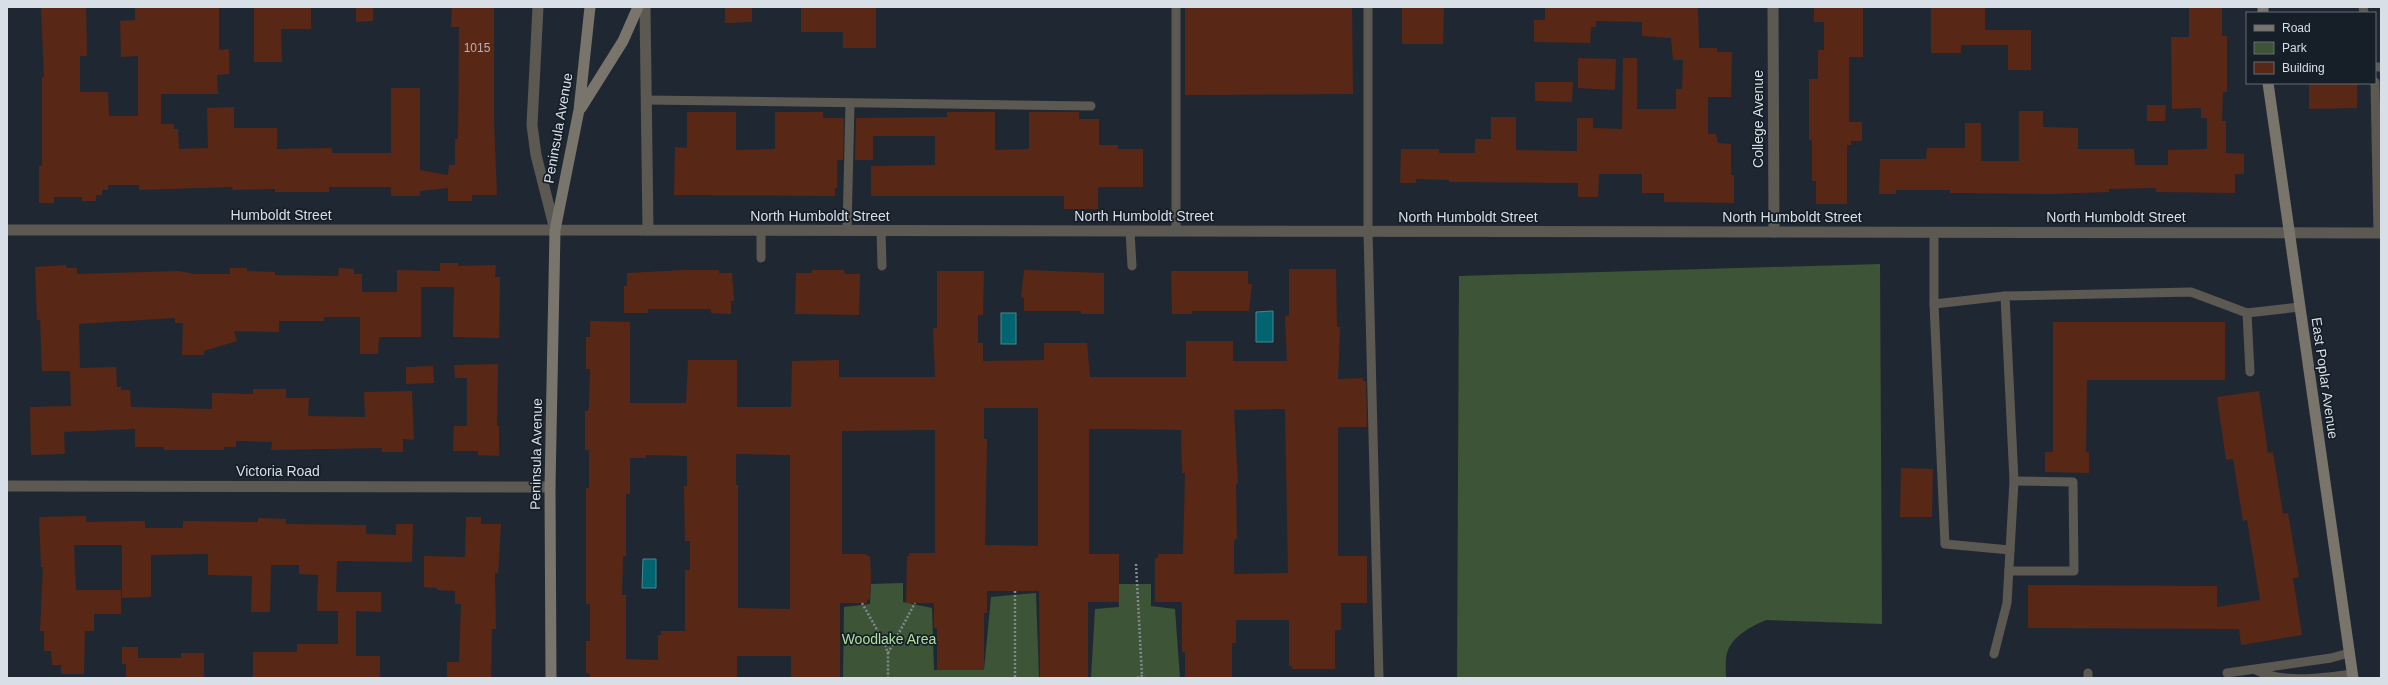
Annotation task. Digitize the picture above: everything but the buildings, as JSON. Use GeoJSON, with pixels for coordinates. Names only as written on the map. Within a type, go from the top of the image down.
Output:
{"type":"FeatureCollection","features":[{"type":"Feature","properties":{"kind":"main road","name":"Peninsula Avenue"},"geometry":{"type":"LineString","coordinates":[[551,678],[550,487],[555,230],[579,110],[590,7]]}},
{"type":"Feature","properties":{"kind":"main road"},"geometry":{"type":"LineString","coordinates":[[579,110],[623,41],[638,7]]}},
{"type":"Feature","properties":{"kind":"main road","name":"East Poplar Avenue"},"geometry":{"type":"LineString","coordinates":[[2268,84],[2352,676]]}},
{"type":"Feature","properties":{"kind":"street","name":"Peninsula Avenue"},"geometry":{"type":"LineString","coordinates":[[538,7],[532,125],[536,155],[555,230]]}},
{"type":"Feature","properties":{"kind":"street"},"geometry":{"type":"LineString","coordinates":[[645,7],[648,230]]}},
{"type":"Feature","properties":{"kind":"street","name":"College Avenue"},"geometry":{"type":"LineString","coordinates":[[1773,7],[1774,232]]}},
{"type":"Feature","properties":{"kind":"street","name":"Humboldt Street"},"geometry":{"type":"LineString","coordinates":[[7,230],[555,230]]}},
{"type":"Feature","properties":{"kind":"street","name":"North Humboldt Street"},"geometry":{"type":"LineString","coordinates":[[555,230],[2379,233]]}},
{"type":"Feature","properties":{"kind":"street","name":"Victoria Road"},"geometry":{"type":"LineString","coordinates":[[7,486],[550,487]]}},
{"type":"Feature","properties":{"kind":"lane"},"geometry":{"type":"LineString","coordinates":[[1176,7],[1176,231]]}},
{"type":"Feature","properties":{"kind":"lane"},"geometry":{"type":"LineString","coordinates":[[1368,7],[1368,232],[1379,678]]}},
{"type":"Feature","properties":{"kind":"lane"},"geometry":{"type":"LineString","coordinates":[[2375,84],[2379,233]]}},
{"type":"Feature","properties":{"kind":"lane"},"geometry":{"type":"LineString","coordinates":[[647,100],[1091,106]]}},
{"type":"Feature","properties":{"kind":"lane"},"geometry":{"type":"LineString","coordinates":[[847,230],[850,103]]}},
{"type":"Feature","properties":{"kind":"lane"},"geometry":{"type":"LineString","coordinates":[[761,231],[761,258]]}},
{"type":"Feature","properties":{"kind":"lane"},"geometry":{"type":"LineString","coordinates":[[881,231],[882,266]]}},
{"type":"Feature","properties":{"kind":"lane"},"geometry":{"type":"LineString","coordinates":[[1130,231],[1132,266]]}},
{"type":"Feature","properties":{"kind":"lane"},"geometry":{"type":"LineString","coordinates":[[1934,232],[1934,304],[1944,544],[2010,550]]}},
{"type":"Feature","properties":{"kind":"lane"},"geometry":{"type":"LineString","coordinates":[[1934,304],[2005,296],[2191,292],[2247,313],[2300,307]]}},
{"type":"Feature","properties":{"kind":"lane"},"geometry":{"type":"LineString","coordinates":[[1994,654],[2007,603],[2014,481],[2005,296]]}},
{"type":"Feature","properties":{"kind":"lane"},"geometry":{"type":"LineString","coordinates":[[2247,313],[2250,372]]}},
{"type":"Feature","properties":{"kind":"lane"},"geometry":{"type":"LineString","coordinates":[[2009,571],[2074,571],[2073,482],[2014,481]]}},
{"type":"Feature","properties":{"kind":"lane"},"geometry":{"type":"LineString","coordinates":[[2227,673],[2256,670],[2349,654]]}},
{"type":"Feature","properties":{"kind":"lane"},"geometry":{"type":"LineString","coordinates":[[2256,670],[2268,676],[2299,678],[2352,676]]}},
{"type":"Feature","properties":{"kind":"path"},"geometry":{"type":"LineString","coordinates":[[1136,564],[1142,676]]}},
{"type":"Feature","properties":{"kind":"path"},"geometry":{"type":"LineString","coordinates":[[1015,591],[1015,678]]}},
{"type":"Feature","properties":{"kind":"path"},"geometry":{"type":"LineString","coordinates":[[862,603],[885,644],[888,654],[888,678]]}},
{"type":"Feature","properties":{"kind":"path"},"geometry":{"type":"LineString","coordinates":[[888,654],[915,603]]}},
{"type":"Feature","properties":{"kind":"path"},"geometry":{"type":"LineString","coordinates":[[1137,678],[1142,676],[1146,678]]}},
{"type":"Feature","properties":{"kind":"green space"},"geometry":{"type":"Polygon","coordinates":[[[1880,264],[1882,624],[1766,620],[1743,632],[1733,642],[1726,656],[1726,678],[1457,678],[1459,276],[1880,264]]]}},
{"type":"Feature","properties":{"kind":"green space","name":"Woodlake Area"},"geometry":{"type":"Polygon","coordinates":[[[903,583],[903,602],[932,608],[934,670],[984,670],[991,597],[1036,593],[1039,678],[843,678],[844,607],[870,604],[871,584],[903,583]]]}},
{"type":"Feature","properties":{"kind":"green space"},"geometry":{"type":"Polygon","coordinates":[[[1118,584],[1151,584],[1151,606],[1175,609],[1180,678],[1091,678],[1095,609],[1119,607],[1118,584]]]}},
{"type":"Feature","properties":{"kind":"water"},"geometry":{"type":"Polygon","coordinates":[[[1273,311],[1273,342],[1256,342],[1256,312],[1273,311]]]}},
{"type":"Feature","properties":{"kind":"water"},"geometry":{"type":"Polygon","coordinates":[[[1001,313],[1016,313],[1016,344],[1001,344],[1001,313]]]}},
{"type":"Feature","properties":{"kind":"water"},"geometry":{"type":"Polygon","coordinates":[[[643,559],[656,559],[656,588],[642,588],[643,559]]]}}]}
